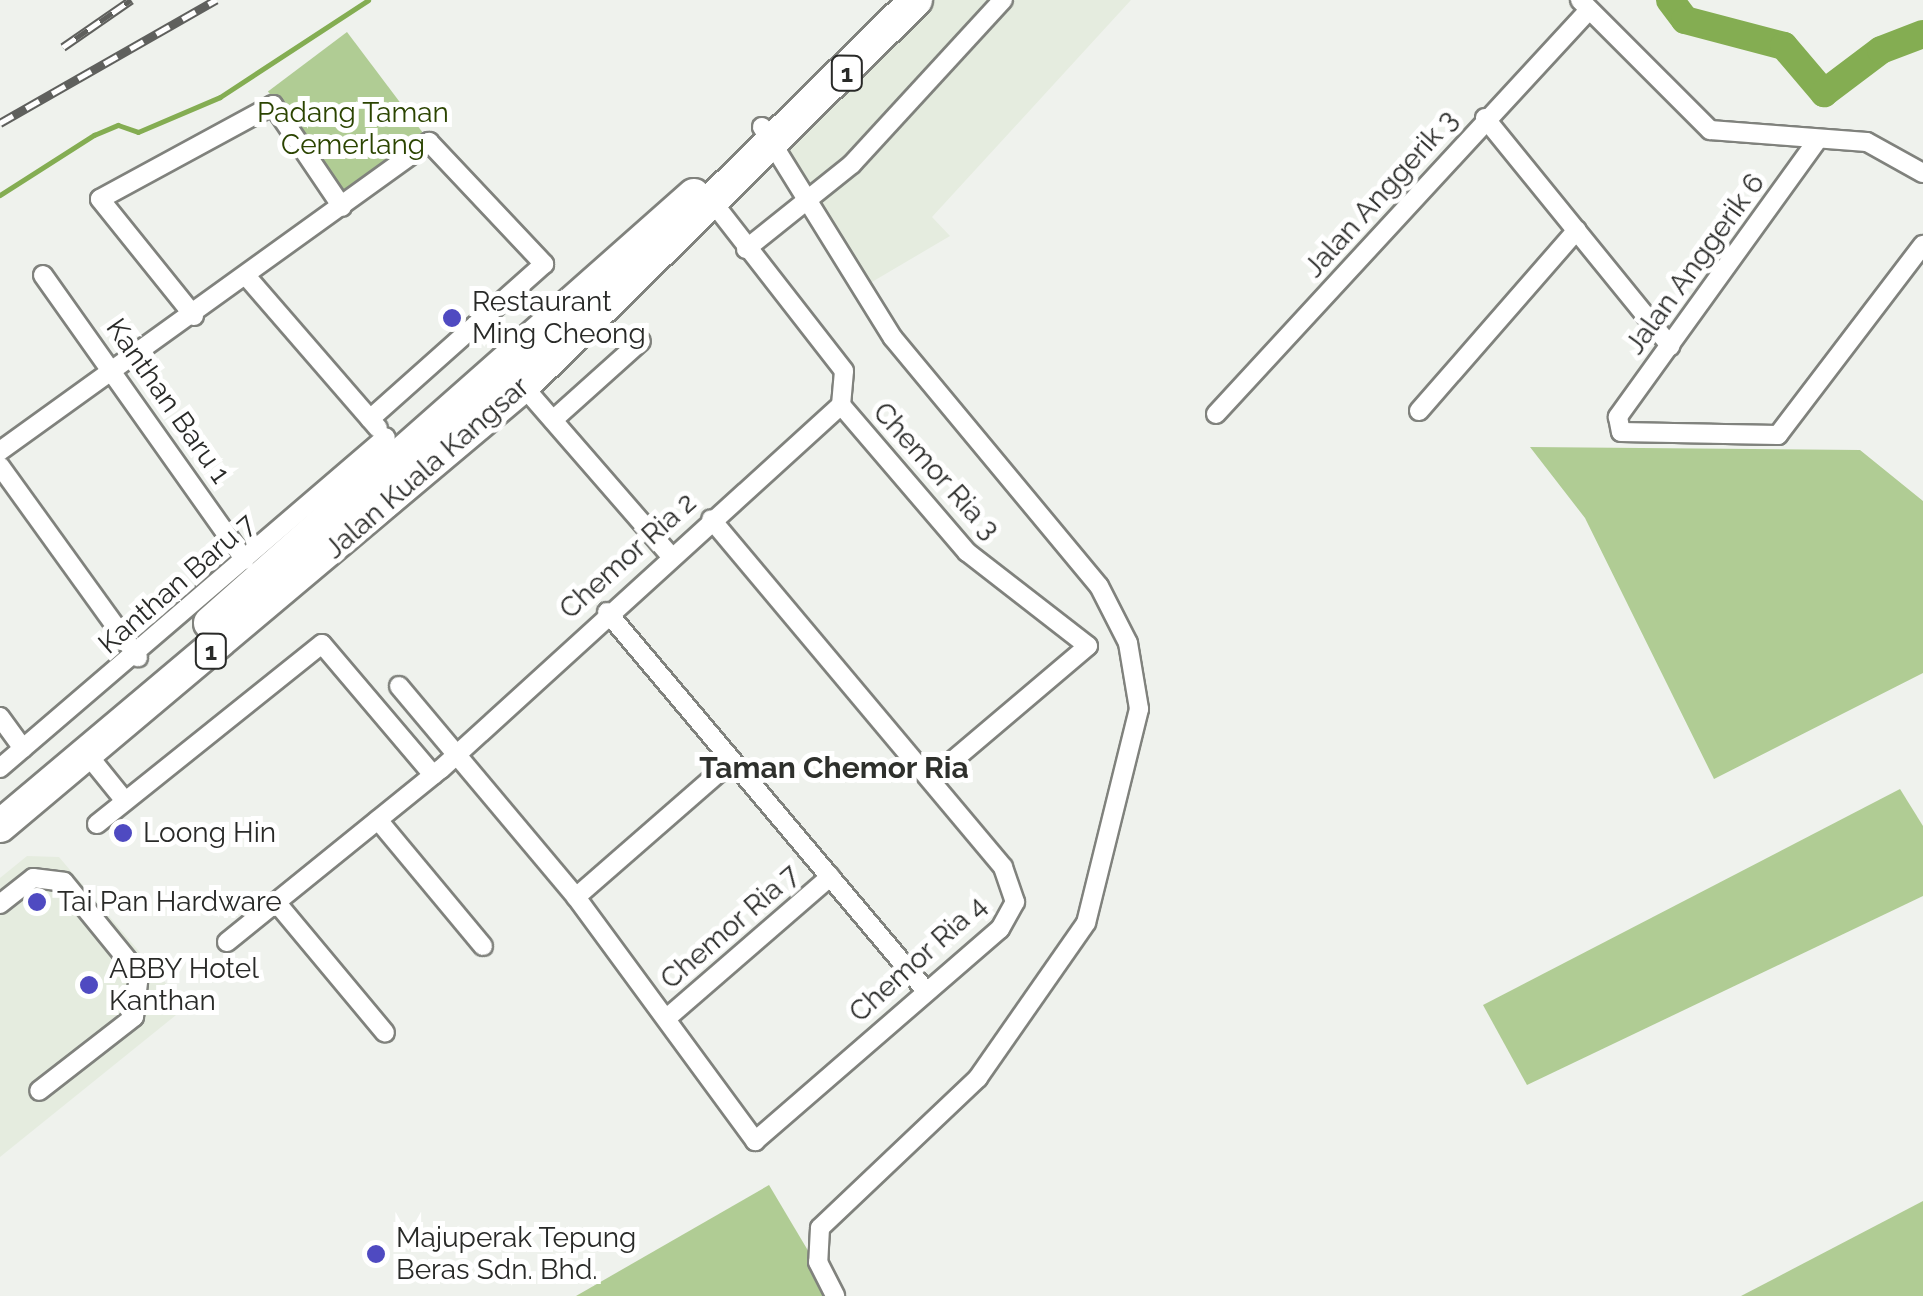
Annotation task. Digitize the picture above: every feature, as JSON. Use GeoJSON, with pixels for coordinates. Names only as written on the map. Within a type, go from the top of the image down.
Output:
{"type":"FeatureCollection","features":[{"type":"Feature","properties":{"kind":"highway","name":"Jalan Kuala Kangsar"},"geometry":{"type":"LineString","coordinates":[[0,826],[370,520],[523,386],[715,204],[885,0]]}},
{"type":"Feature","properties":{"kind":"highway","name":"Jalan Kuala Kangsar"},"geometry":{"type":"LineString","coordinates":[[0,800],[394,446],[769,136],[916,0]]}},
{"type":"Feature","properties":{"kind":"highway"},"geometry":{"type":"LineString","coordinates":[[394,446],[419,458],[466,436]]}},
{"type":"Feature","properties":{"kind":"highway"},"geometry":{"type":"LineString","coordinates":[[370,520],[370,505],[404,472],[394,446]]}},
{"type":"Feature","properties":{"kind":"street"},"geometry":{"type":"LineString","coordinates":[[746,249],[812,200],[1003,0]]}},
{"type":"Feature","properties":{"kind":"street"},"geometry":{"type":"LineString","coordinates":[[1584,6],[1710,130],[1816,142],[1867,142],[1923,173]]}},
{"type":"Feature","properties":{"kind":"street","name":"Jalan Anggerik 3"},"geometry":{"type":"LineString","coordinates":[[1216,414],[1584,6]]}},
{"type":"Feature","properties":{"kind":"street"},"geometry":{"type":"LineString","coordinates":[[194,316],[100,199],[273,105],[342,207]]}},
{"type":"Feature","properties":{"kind":"street"},"geometry":{"type":"LineString","coordinates":[[1485,118],[1670,346]]}},
{"type":"Feature","properties":{"kind":"street"},"geometry":{"type":"LineString","coordinates":[[769,136],[812,200],[893,338],[1099,586],[1128,643],[1139,709],[1086,923],[989,1065],[820,1228],[818,1262],[834,1296]]}},
{"type":"Feature","properties":{"kind":"street"},"geometry":{"type":"LineString","coordinates":[[0,451],[194,316],[429,142],[544,264],[370,419]]}},
{"type":"Feature","properties":{"kind":"street","name":"Jalan Anggerik 6"},"geometry":{"type":"LineString","coordinates":[[1816,142],[1618,417],[1621,432],[1778,436],[1923,245]]}},
{"type":"Feature","properties":{"kind":"street"},"geometry":{"type":"LineString","coordinates":[[715,204],[844,372],[841,405]]}},
{"type":"Feature","properties":{"kind":"street"},"geometry":{"type":"LineString","coordinates":[[1419,411],[1576,230]]}},
{"type":"Feature","properties":{"kind":"street","name":"Kanthan Baru 1"},"geometry":{"type":"LineString","coordinates":[[43,275],[245,560]]}},
{"type":"Feature","properties":{"kind":"street"},"geometry":{"type":"LineString","coordinates":[[247,277],[394,446]]}},
{"type":"Feature","properties":{"kind":"street"},"geometry":{"type":"LineString","coordinates":[[554,420],[641,341]]}},
{"type":"Feature","properties":{"kind":"street"},"geometry":{"type":"LineString","coordinates":[[523,386],[671,556]]}},
{"type":"Feature","properties":{"kind":"street","name":"Chemor Ria 2"},"geometry":{"type":"LineString","coordinates":[[227,942],[433,776],[455,751],[607,612],[841,405]]}},
{"type":"Feature","properties":{"kind":"street","name":"Chemor Ria 3"},"geometry":{"type":"LineString","coordinates":[[841,405],[967,552],[1088,646],[931,779]]}},
{"type":"Feature","properties":{"kind":"street","name":"Kanthan Baru 7"},"geometry":{"type":"LineString","coordinates":[[0,768],[138,657],[245,560],[394,446]]}},
{"type":"Feature","properties":{"kind":"street"},"geometry":{"type":"LineString","coordinates":[[0,466],[138,657]]}},
{"type":"Feature","properties":{"kind":"street","name":"Chemor Ria 4"},"geometry":{"type":"LineString","coordinates":[[666,1018],[755,1142],[1000,929],[1015,902],[1003,867],[712,519]]}},
{"type":"Feature","properties":{"kind":"street"},"geometry":{"type":"LineString","coordinates":[[607,612],[926,991]]}},
{"type":"Feature","properties":{"kind":"street"},"geometry":{"type":"LineString","coordinates":[[97,824],[322,644],[433,776]]}},
{"type":"Feature","properties":{"kind":"street"},"geometry":{"type":"LineString","coordinates":[[399,686],[576,897],[666,1018]]}},
{"type":"Feature","properties":{"kind":"street"},"geometry":{"type":"LineString","coordinates":[[0,717],[23,748]]}},
{"type":"Feature","properties":{"kind":"street"},"geometry":{"type":"LineString","coordinates":[[88,754],[125,801]]}},
{"type":"Feature","properties":{"kind":"street"},"geometry":{"type":"LineString","coordinates":[[576,897],[731,762]]}},
{"type":"Feature","properties":{"kind":"street"},"geometry":{"type":"LineString","coordinates":[[378,820],[483,946]]}},
{"type":"Feature","properties":{"kind":"street","name":"Chemor Ria 7"},"geometry":{"type":"LineString","coordinates":[[666,1018],[830,877]]}},
{"type":"Feature","properties":{"kind":"street"},"geometry":{"type":"LineString","coordinates":[[0,904],[33,878],[64,882],[140,974],[134,1017],[39,1091]]}},
{"type":"Feature","properties":{"kind":"street"},"geometry":{"type":"LineString","coordinates":[[276,902],[385,1034]]}},
{"type":"Feature","properties":{"kind":"shaded area"},"geometry":{"type":"Polygon","coordinates":[[[916,0],[1131,0],[932,217],[950,236],[860,289],[776,144],[916,0]]]}},
{"type":"Feature","properties":{"kind":"shaded area"},"geometry":{"type":"Polygon","coordinates":[[[27,856],[59,857],[186,1007],[0,1157],[0,878],[27,856]]]}},
{"type":"Feature","properties":{"kind":"green space","name":"Padang Taman Cemerlang"},"geometry":{"type":"Polygon","coordinates":[[[347,32],[429,141],[350,201],[268,92],[347,32]]]}},
{"type":"Feature","properties":{"kind":"green space"},"geometry":{"type":"Polygon","coordinates":[[[1530,447],[1860,450],[1923,501],[1923,673],[1714,779],[1585,518],[1530,447]]]}},
{"type":"Feature","properties":{"kind":"green space"},"geometry":{"type":"Polygon","coordinates":[[[1900,789],[1923,826],[1923,896],[1527,1085],[1483,1005],[1900,789]]]}},
{"type":"Feature","properties":{"kind":"green space"},"geometry":{"type":"Polygon","coordinates":[[[769,1185],[835,1296],[576,1296],[769,1185]]]}},
{"type":"Feature","properties":{"kind":"green space"},"geometry":{"type":"Polygon","coordinates":[[[1923,1201],[1923,1296],[1741,1296],[1923,1201]]]}},
{"type":"Feature","properties":{"kind":"waterway"},"geometry":{"type":"LineString","coordinates":[[0,195],[94,135],[118,125],[138,132],[220,97],[368,0]]}},
{"type":"Feature","properties":{"kind":"waterway"},"geometry":{"type":"LineString","coordinates":[[1670,0],[1685,20],[1784,46],[1824,93],[1881,50],[1923,34]]}},
{"type":"Feature","properties":{"kind":"railway"},"geometry":{"type":"LineString","coordinates":[[63,47],[131,0]]}},
{"type":"Feature","properties":{"kind":"railway"},"geometry":{"type":"LineString","coordinates":[[0,123],[216,0]]}},
{"type":"Feature","properties":{"kind":"place","name":"Restaurant Ming Cheong"},"geometry":{"type":"Point","coordinates":[452,318]}},
{"type":"Feature","properties":{"kind":"place","name":"Loong Hin"},"geometry":{"type":"Point","coordinates":[123,833]}},
{"type":"Feature","properties":{"kind":"place","name":"Tai Pan Hardware"},"geometry":{"type":"Point","coordinates":[37,902]}},
{"type":"Feature","properties":{"kind":"place","name":"ABBY Hotel Kanthan"},"geometry":{"type":"Point","coordinates":[89,985]}},
{"type":"Feature","properties":{"kind":"place","name":"Majuperak Tepung Beras Sdn. Bhd."},"geometry":{"type":"Point","coordinates":[376,1254]}},
{"type":"Feature","properties":{"kind":"district","name":"Taman Chemor Ria"},"geometry":{"type":"Point","coordinates":[834,768]}}]}
